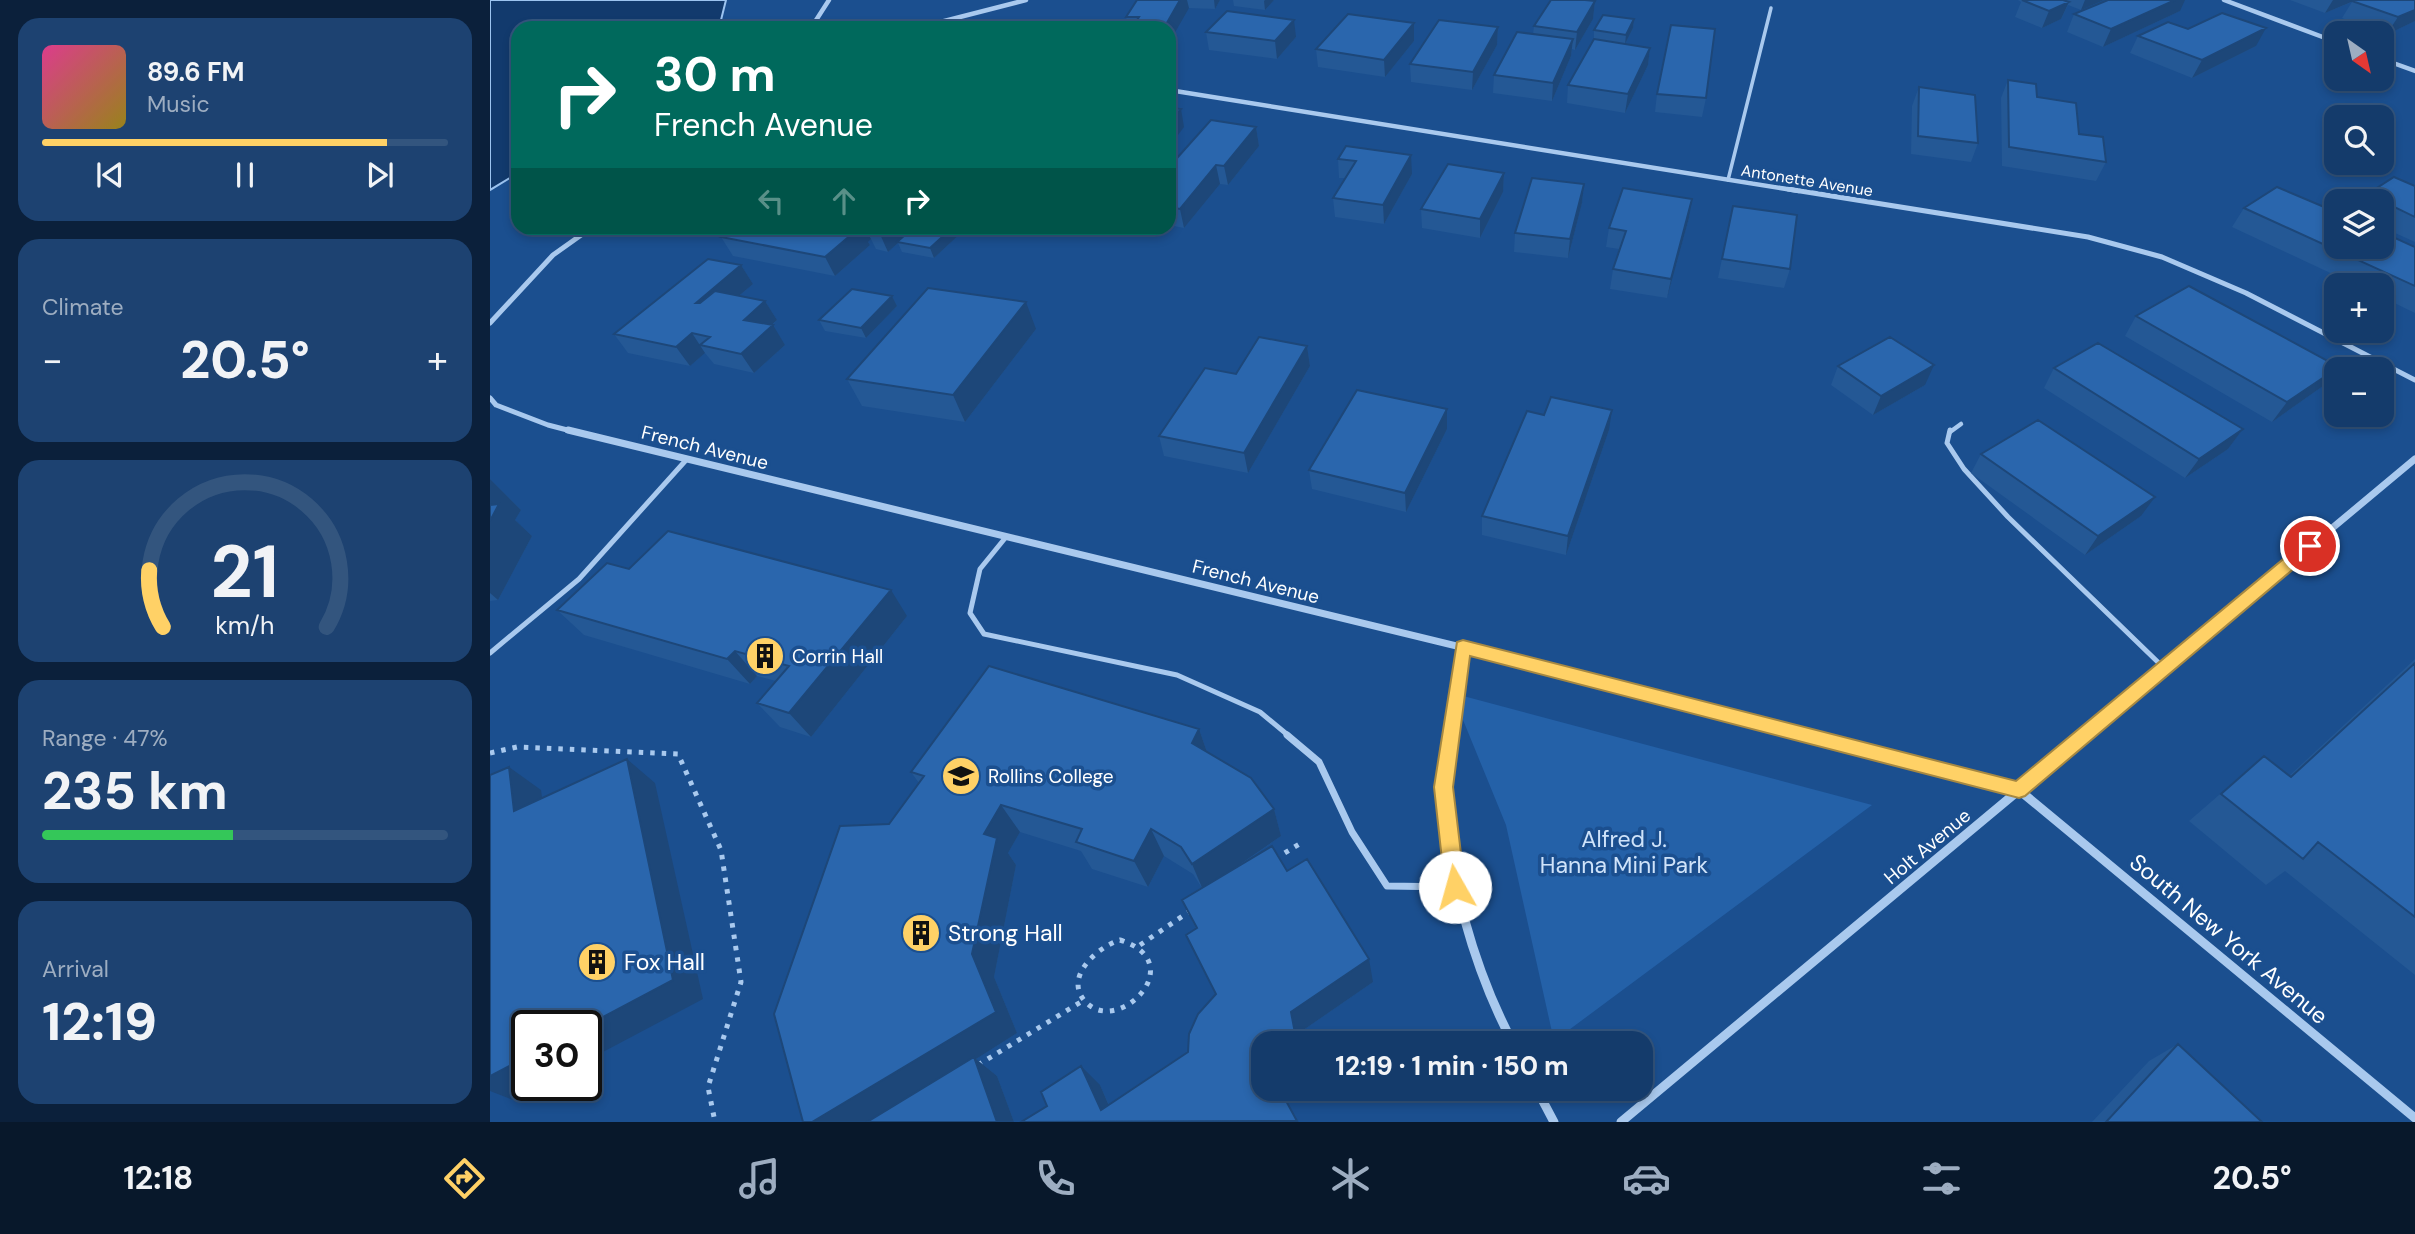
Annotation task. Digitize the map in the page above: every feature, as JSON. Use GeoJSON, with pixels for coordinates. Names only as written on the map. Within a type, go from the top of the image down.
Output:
{"type":"FeatureCollection","features":[{"type":"Feature","properties":{"kind":"street"},"geometry":{"type":"LineString","coordinates":[[816,21],[829,0]]}},
{"type":"Feature","properties":{"kind":"street"},"geometry":{"type":"LineString","coordinates":[[944,21],[1026,0]]}},
{"type":"Feature","properties":{"kind":"street"},"geometry":{"type":"LineString","coordinates":[[2224,0],[2324,38]]}},
{"type":"Feature","properties":{"kind":"street"},"geometry":{"type":"LineString","coordinates":[[2394,63],[2415,71]]}},
{"type":"Feature","properties":{"kind":"street","name":"Antonette Avenue"},"geometry":{"type":"LineString","coordinates":[[1176,91],[2088,237],[2162,257],[2246,293],[2415,380]]}},
{"type":"Feature","properties":{"kind":"street"},"geometry":{"type":"LineString","coordinates":[[490,323],[553,255],[581,235]]}},
{"type":"Feature","properties":{"kind":"street","name":"French Avenue"},"geometry":{"type":"LineString","coordinates":[[490,398],[496,405],[548,425],[1463,647],[2019,790]]}},
{"type":"Feature","properties":{"kind":"street","name":"Holt Avenue"},"geometry":{"type":"LineString","coordinates":[[1621,1122],[2415,459]]}},
{"type":"Feature","properties":{"kind":"street"},"geometry":{"type":"LineString","coordinates":[[1463,647],[1444,787],[1455,887],[1497,1013],[1507,1031]]}},
{"type":"Feature","properties":{"kind":"street","name":"South New York Avenue"},"geometry":{"type":"LineString","coordinates":[[2019,790],[2415,1118]]}},
{"type":"Feature","properties":{"kind":"street"},"geometry":{"type":"LineString","coordinates":[[1543,1101],[1554,1122]]}},
{"type":"Feature","properties":{"kind":"lane"},"geometry":{"type":"LineString","coordinates":[[1728,180],[1771,8]]}},
{"type":"Feature","properties":{"kind":"lane"},"geometry":{"type":"LineString","coordinates":[[1961,424],[1950,430],[1947,443],[1964,469],[2079,588],[2164,668]]}},
{"type":"Feature","properties":{"kind":"lane"},"geometry":{"type":"LineString","coordinates":[[490,653],[579,579],[687,459]]}},
{"type":"Feature","properties":{"kind":"lane"},"geometry":{"type":"LineString","coordinates":[[1006,537],[980,569],[977,580],[970,613],[984,634],[1177,675],[1260,712],[1319,762],[1352,832],[1387,886],[1455,887]]}},
{"type":"Feature","properties":{"kind":"path"},"geometry":{"type":"LineString","coordinates":[[490,753],[517,747],[678,754],[720,850],[741,982],[708,1087],[715,1122]]}},
{"type":"Feature","properties":{"kind":"path"},"geometry":{"type":"LineString","coordinates":[[1266,864],[1301,843]]}},
{"type":"Feature","properties":{"kind":"path"},"geometry":{"type":"LineString","coordinates":[[1140,945],[1197,906]]}},
{"type":"Feature","properties":{"kind":"path"},"geometry":{"type":"LineString","coordinates":[[1120,940],[1140,945],[1147,954],[1151,975],[1138,998],[1115,1011],[1103,1012],[1084,1000],[1080,990],[1080,978],[1089,957],[1108,943],[1120,940]]}},
{"type":"Feature","properties":{"kind":"path"},"geometry":{"type":"LineString","coordinates":[[968,1072],[1084,1000]]}},
{"type":"Feature","properties":{"kind":"green space","name":"Alfred J. Hanna Mini Park"},"geometry":{"type":"Polygon","coordinates":[[[1452,693],[1872,805],[1567,1031],[1552,1031],[1506,825],[1452,693]]]}},
{"type":"Feature","properties":{"kind":"shaded area"},"geometry":{"type":"Polygon","coordinates":[[[490,0],[726,0],[721,21],[511,21],[511,177],[490,190],[490,0]]]}},
{"type":"Feature","properties":{"kind":"building"},"geometry":{"type":"Polygon","coordinates":[[[1137,0],[1180,0],[1168,21],[1136,21],[1139,17],[1126,17],[1137,0]]]}},
{"type":"Feature","properties":{"kind":"building"},"geometry":{"type":"Polygon","coordinates":[[[1551,0],[1595,1],[1577,32],[1534,26],[1551,0]]]}},
{"type":"Feature","properties":{"kind":"building"},"geometry":{"type":"Polygon","coordinates":[[[2022,0],[2063,0],[2069,2],[2049,11],[2022,0]]]}},
{"type":"Feature","properties":{"kind":"building"},"geometry":{"type":"Polygon","coordinates":[[[2108,0],[2175,0],[2111,29],[2074,14],[2108,0]]]}},
{"type":"Feature","properties":{"kind":"building"},"geometry":{"type":"Polygon","coordinates":[[[2415,0],[2415,10],[2398,17],[2352,1],[2415,0]]]}},
{"type":"Feature","properties":{"kind":"building"},"geometry":{"type":"Polygon","coordinates":[[[1227,11],[1294,20],[1275,41],[1206,32],[1227,11]]]}},
{"type":"Feature","properties":{"kind":"building"},"geometry":{"type":"Polygon","coordinates":[[[2222,13],[2266,28],[2202,60],[2138,36],[2168,22],[2188,29],[2222,13]]]}},
{"type":"Feature","properties":{"kind":"building"},"geometry":{"type":"Polygon","coordinates":[[[1348,14],[1414,23],[1384,60],[1316,49],[1348,14]]]}},
{"type":"Feature","properties":{"kind":"building"},"geometry":{"type":"Polygon","coordinates":[[[1603,15],[1634,19],[1626,35],[1594,30],[1603,15]]]}},
{"type":"Feature","properties":{"kind":"building"},"geometry":{"type":"Polygon","coordinates":[[[1439,20],[1498,27],[1473,72],[1410,64],[1439,20]]]}},
{"type":"Feature","properties":{"kind":"building"},"geometry":{"type":"Polygon","coordinates":[[[1671,25],[1715,29],[1706,98],[1657,94],[1671,25]]]}},
{"type":"Feature","properties":{"kind":"building"},"geometry":{"type":"Polygon","coordinates":[[[1517,32],[1573,39],[1553,83],[1494,75],[1517,32]]]}},
{"type":"Feature","properties":{"kind":"building"},"geometry":{"type":"Polygon","coordinates":[[[1594,39],[1650,48],[1628,94],[1568,85],[1594,39]]]}},
{"type":"Feature","properties":{"kind":"building"},"geometry":{"type":"Polygon","coordinates":[[[2008,80],[2036,84],[2037,97],[2076,103],[2079,134],[2103,137],[2106,162],[2009,147],[2008,80]]]}},
{"type":"Feature","properties":{"kind":"building"},"geometry":{"type":"Polygon","coordinates":[[[1919,87],[1975,95],[1978,143],[1918,136],[1919,87]]]}},
{"type":"Feature","properties":{"kind":"building"},"geometry":{"type":"Polygon","coordinates":[[[1211,120],[1256,127],[1224,166],[1216,165],[1180,209],[1176,208],[1176,159],[1211,120]]]}},
{"type":"Feature","properties":{"kind":"building"},"geometry":{"type":"Polygon","coordinates":[[[1346,146],[1411,155],[1383,205],[1333,198],[1356,161],[1338,159],[1346,146]]]}},
{"type":"Feature","properties":{"kind":"building"},"geometry":{"type":"Polygon","coordinates":[[[1448,164],[1504,173],[1480,219],[1421,209],[1448,164]]]}},
{"type":"Feature","properties":{"kind":"building"},"geometry":{"type":"Polygon","coordinates":[[[2394,177],[2415,186],[2415,217],[2394,207],[2394,189],[2375,189],[2394,177]]]}},
{"type":"Feature","properties":{"kind":"building"},"geometry":{"type":"Polygon","coordinates":[[[1532,178],[1584,184],[1570,239],[1515,233],[1532,178]]]}},
{"type":"Feature","properties":{"kind":"building"},"geometry":{"type":"Polygon","coordinates":[[[2277,187],[2324,207],[2324,244],[2244,208],[2277,187]]]}},
{"type":"Feature","properties":{"kind":"building"},"geometry":{"type":"Polygon","coordinates":[[[1623,188],[1692,199],[1671,279],[1613,269],[1626,231],[1609,228],[1623,188]]]}},
{"type":"Feature","properties":{"kind":"building"},"geometry":{"type":"Polygon","coordinates":[[[1733,206],[1797,215],[1790,269],[1722,259],[1733,206]]]}},
{"type":"Feature","properties":{"kind":"building"},"geometry":{"type":"Polygon","coordinates":[[[724,235],[851,235],[825,257],[721,237],[724,235]]]}},
{"type":"Feature","properties":{"kind":"building"},"geometry":{"type":"Polygon","coordinates":[[[905,235],[944,235],[930,248],[897,242],[905,235]]]}},
{"type":"Feature","properties":{"kind":"building"},"geometry":{"type":"Polygon","coordinates":[[[2394,237],[2415,247],[2415,286],[2394,276],[2394,273],[2386,273],[2356,259],[2394,259],[2394,237]]]}},
{"type":"Feature","properties":{"kind":"building"},"geometry":{"type":"Polygon","coordinates":[[[708,259],[741,265],[696,303],[700,303],[715,291],[765,301],[744,320],[773,325],[741,354],[700,345],[710,337],[692,333],[676,347],[614,334],[708,259]]]}},
{"type":"Feature","properties":{"kind":"building"},"geometry":{"type":"Polygon","coordinates":[[[2189,286],[2324,359],[2324,377],[2287,402],[2136,316],[2189,286]]]}},
{"type":"Feature","properties":{"kind":"building"},"geometry":{"type":"Polygon","coordinates":[[[928,288],[1026,302],[953,395],[847,379],[928,288]]]}},
{"type":"Feature","properties":{"kind":"building"},"geometry":{"type":"Polygon","coordinates":[[[852,289],[892,296],[861,328],[819,320],[852,289]]]}},
{"type":"Feature","properties":{"kind":"building"},"geometry":{"type":"Polygon","coordinates":[[[1259,337],[1307,346],[1244,453],[1159,436],[1205,368],[1236,374],[1259,337]]]}},
{"type":"Feature","properties":{"kind":"building"},"geometry":{"type":"Polygon","coordinates":[[[1890,337],[1934,365],[1881,396],[1838,366],[1890,337]]]}},
{"type":"Feature","properties":{"kind":"building"},"geometry":{"type":"Polygon","coordinates":[[[2098,343],[2243,429],[2199,459],[2054,368],[2098,343]]]}},
{"type":"Feature","properties":{"kind":"building"},"geometry":{"type":"Polygon","coordinates":[[[1357,390],[1447,409],[1405,493],[1309,470],[1357,390]]]}},
{"type":"Feature","properties":{"kind":"building"},"geometry":{"type":"Polygon","coordinates":[[[1551,397],[1612,410],[1568,536],[1482,516],[1527,411],[1544,415],[1551,397]]]}},
{"type":"Feature","properties":{"kind":"building"},"geometry":{"type":"Polygon","coordinates":[[[2038,420],[2155,497],[2098,536],[1981,454],[2038,420]]]}},
{"type":"Feature","properties":{"kind":"building"},"geometry":{"type":"Polygon","coordinates":[[[499,504],[490,521],[490,505],[499,504]]]}},
{"type":"Feature","properties":{"kind":"building","name":"Corrin Hall"},"geometry":{"type":"Polygon","coordinates":[[[668,531],[891,590],[789,713],[757,703],[789,666],[735,651],[727,659],[557,610],[607,563],[629,569],[668,531]]]}},
{"type":"Feature","properties":{"kind":"building"},"geometry":{"type":"Polygon","coordinates":[[[2415,663],[2415,917],[2318,842],[2303,859],[2221,794],[2264,756],[2291,777],[2415,663]]]}},
{"type":"Feature","properties":{"kind":"building","name":"Strong Hall"},"geometry":{"type":"Polygon","coordinates":[[[989,666],[1199,729],[1192,743],[1251,778],[1274,809],[1192,864],[1181,847],[1151,829],[1134,861],[1076,842],[1082,829],[1001,805],[984,834],[997,838],[972,954],[996,1012],[812,1122],[803,1122],[774,1014],[840,826],[889,824],[924,776],[911,772],[989,666]]]}},
{"type":"Feature","properties":{"kind":"building","name":"Fox Hall"},"geometry":{"type":"Polygon","coordinates":[[[627,759],[673,980],[602,1018],[602,1010],[511,1010],[511,1065],[490,1076],[490,775],[509,767],[514,811],[627,759]]]}},
{"type":"Feature","properties":{"kind":"building"},"geometry":{"type":"Polygon","coordinates":[[[1272,846],[1287,871],[1307,859],[1369,959],[1291,1012],[1295,1031],[1251,1031],[1251,1101],[1286,1101],[1297,1121],[1021,1122],[1047,1106],[1041,1092],[1081,1066],[1101,1110],[1188,1052],[1189,1034],[1198,1014],[1216,994],[1186,935],[1197,928],[1182,900],[1272,846]]]}},
{"type":"Feature","properties":{"kind":"building"},"geometry":{"type":"Polygon","coordinates":[[[2178,1044],[2262,1122],[2106,1122],[2178,1044]]]}},
{"type":"Feature","properties":{"kind":"building"},"geometry":{"type":"Polygon","coordinates":[[[974,1057],[997,1122],[867,1122],[974,1057]]]}},
{"type":"Feature","properties":{"kind":"place","name":"Corrin Hall"},"geometry":{"type":"Point","coordinates":[765,656]}},
{"type":"Feature","properties":{"kind":"place","name":"Rollins College"},"geometry":{"type":"Point","coordinates":[961,776]}},
{"type":"Feature","properties":{"kind":"place","name":"Strong Hall"},"geometry":{"type":"Point","coordinates":[921,933]}},
{"type":"Feature","properties":{"kind":"place","name":"Fox Hall"},"geometry":{"type":"Point","coordinates":[597,962]}},
{"type":"Feature","properties":{"kind":"route"},"geometry":{"type":"LineString","coordinates":[[1455,887],[1444,787],[1463,647],[2019,790],[2310,546]]}}]}
